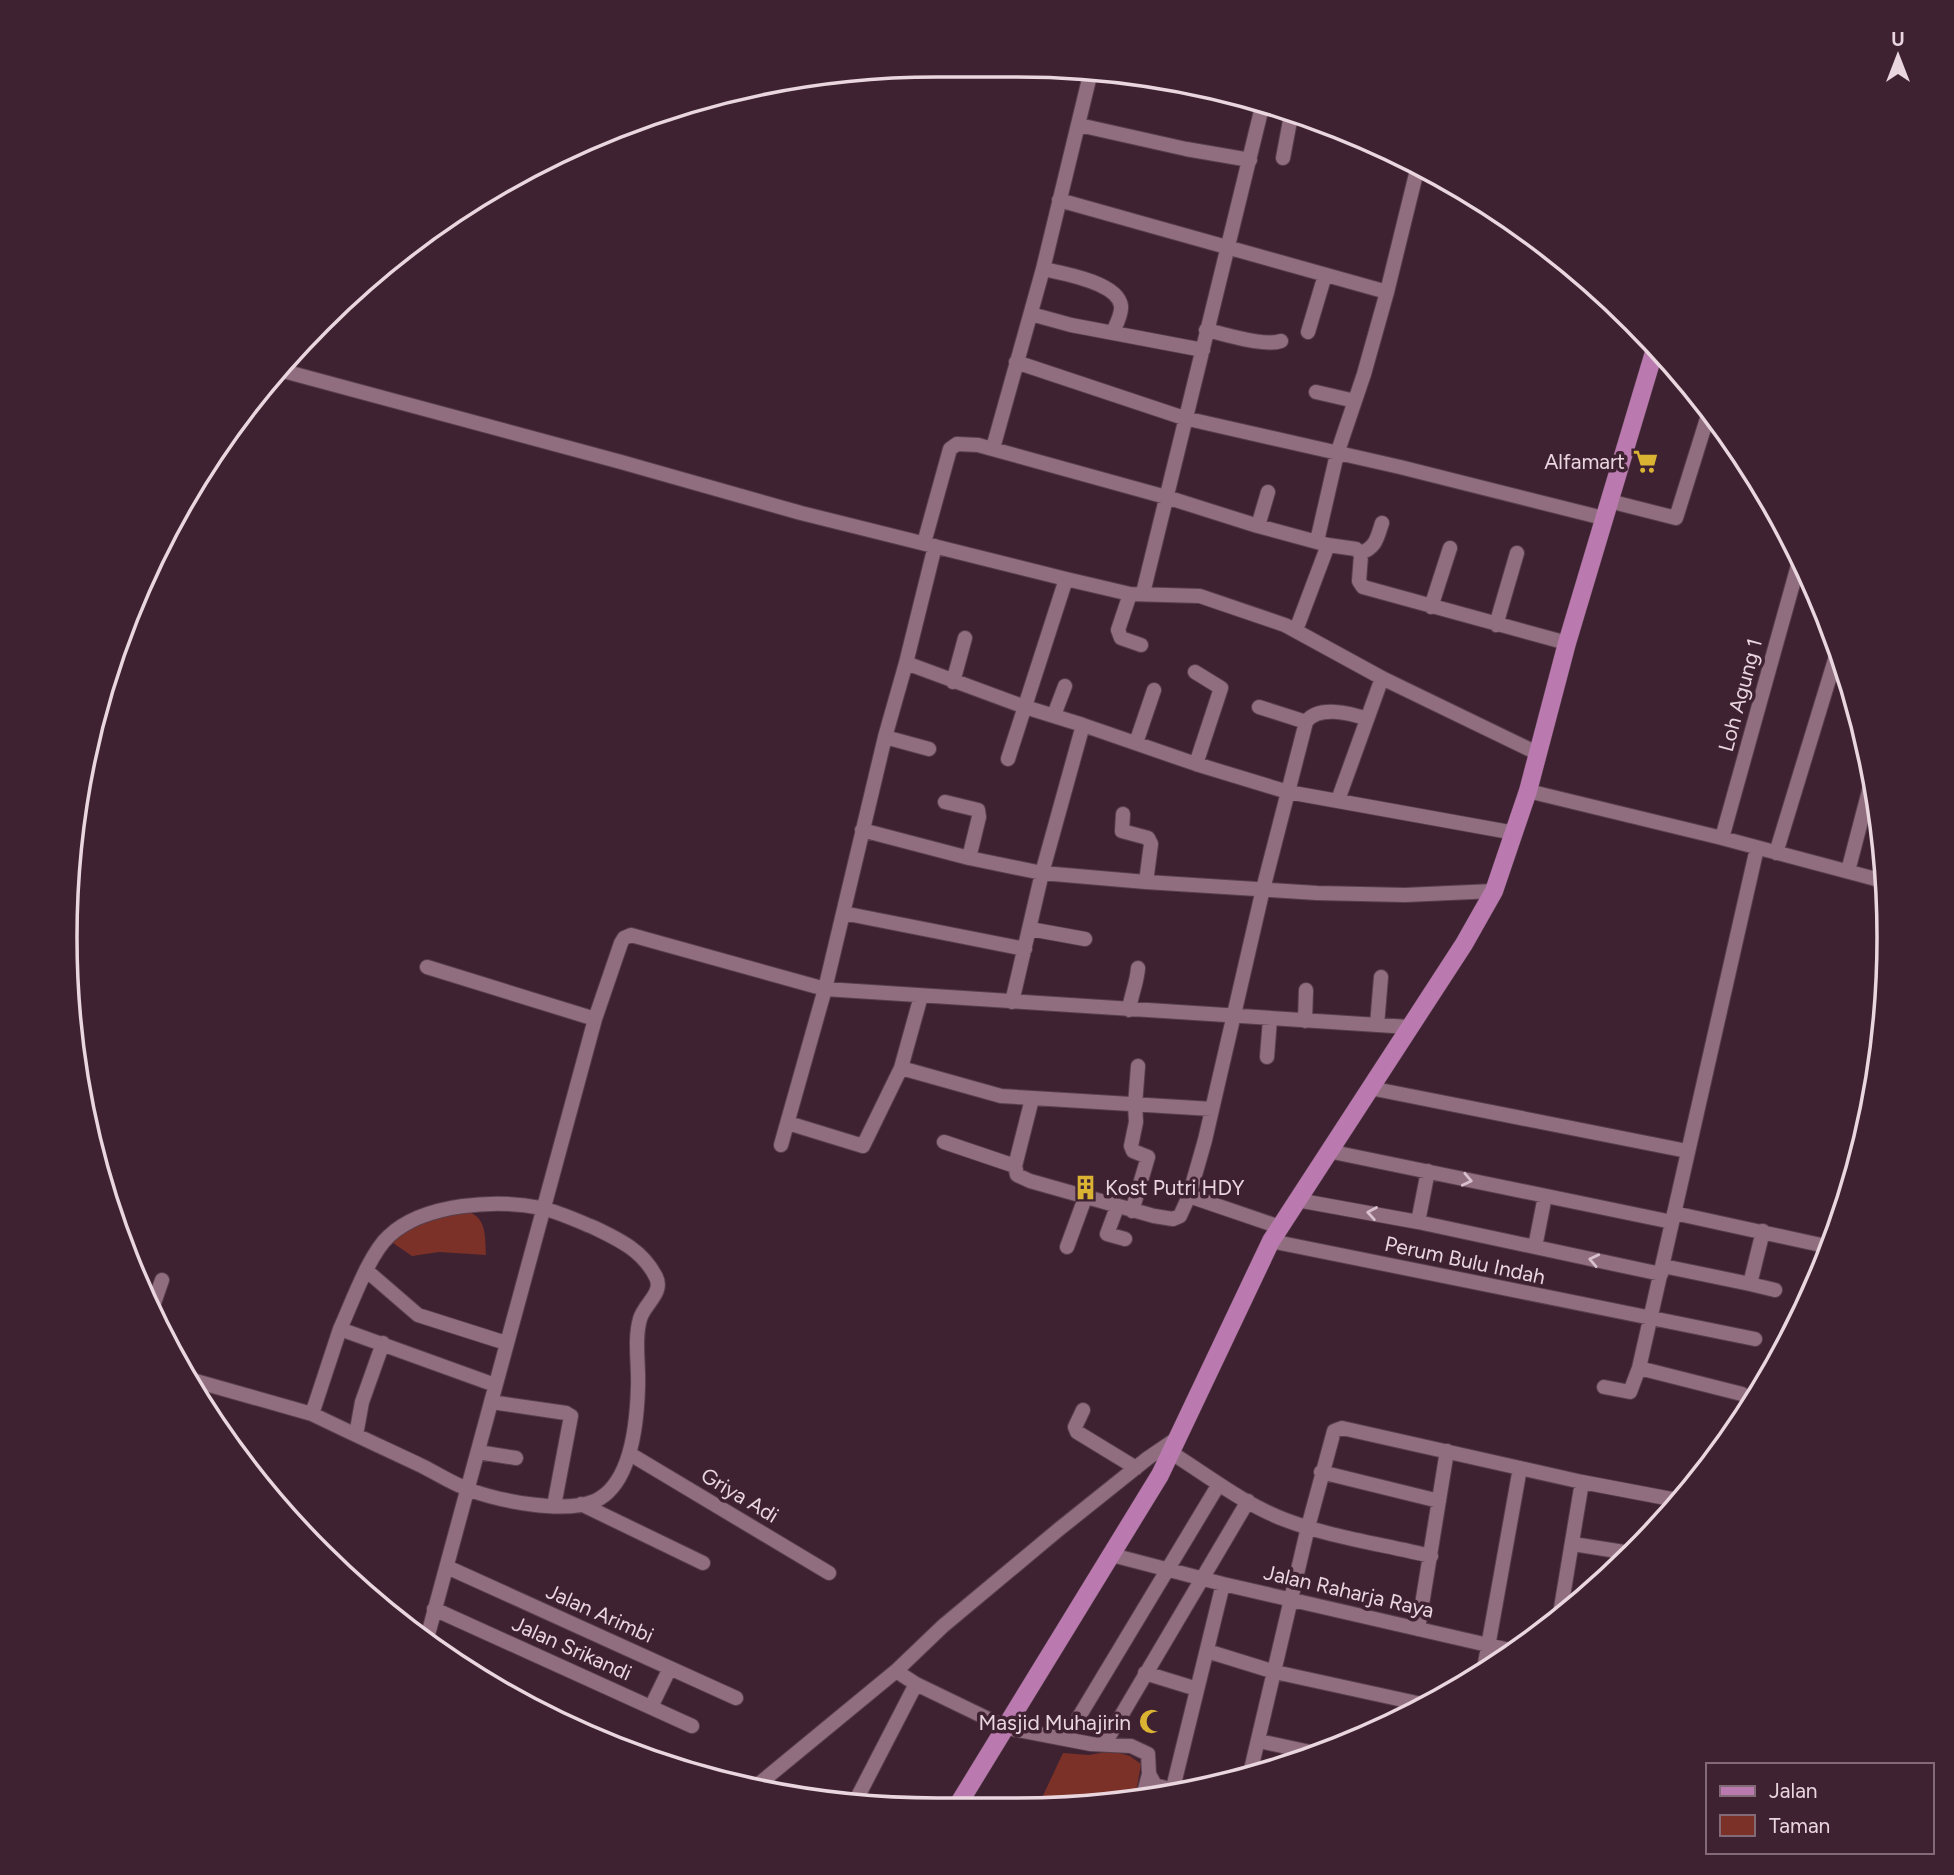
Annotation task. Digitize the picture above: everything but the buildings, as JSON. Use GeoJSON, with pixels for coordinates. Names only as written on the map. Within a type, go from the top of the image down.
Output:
{"type":"FeatureCollection","features":[{"type":"Feature","properties":{"kind":"main road"},"geometry":{"type":"LineString","coordinates":[[962,1798],[1150,1491],[1276,1234],[1464,944],[1494,891],[1528,791],[1567,643],[1652,358]]}},
{"type":"Feature","properties":{"kind":"street"},"geometry":{"type":"LineString","coordinates":[[993,448],[1043,270],[1089,80]]}},
{"type":"Feature","properties":{"kind":"street"},"geometry":{"type":"LineString","coordinates":[[1142,645],[1121,638],[1118,630],[1136,594],[1166,497],[1261,113]]}},
{"type":"Feature","properties":{"kind":"street"},"geometry":{"type":"LineString","coordinates":[[1283,158],[1290,122]]}},
{"type":"Feature","properties":{"kind":"street"},"geometry":{"type":"LineString","coordinates":[[1079,125],[1250,160]]}},
{"type":"Feature","properties":{"kind":"street"},"geometry":{"type":"LineString","coordinates":[[1296,631],[1323,543],[1337,454],[1387,292],[1416,176]]}},
{"type":"Feature","properties":{"kind":"street"},"geometry":{"type":"LineString","coordinates":[[1059,200],[1387,292]]}},
{"type":"Feature","properties":{"kind":"street"},"geometry":{"type":"LineString","coordinates":[[1043,270],[1088,280],[1117,298],[1121,308],[1113,332]]}},
{"type":"Feature","properties":{"kind":"street"},"geometry":{"type":"LineString","coordinates":[[1308,332],[1325,275]]}},
{"type":"Feature","properties":{"kind":"street"},"geometry":{"type":"LineString","coordinates":[[1031,314],[1071,325],[1203,350]]}},
{"type":"Feature","properties":{"kind":"street"},"geometry":{"type":"LineString","coordinates":[[1206,330],[1275,344],[1281,341]]}},
{"type":"Feature","properties":{"kind":"street"},"geometry":{"type":"LineString","coordinates":[[1016,362],[1184,418],[1337,454],[1606,510],[1676,518],[1706,423]]}},
{"type":"Feature","properties":{"kind":"street"},"geometry":{"type":"LineString","coordinates":[[289,372],[801,513],[1066,579],[1136,594],[1200,596],[1271,619],[1382,678],[1537,753]]}},
{"type":"Feature","properties":{"kind":"street"},"geometry":{"type":"LineString","coordinates":[[1316,392],[1355,401]]}},
{"type":"Feature","properties":{"kind":"street"},"geometry":{"type":"LineString","coordinates":[[781,1145],[825,989],[885,737],[906,663],[950,449],[963,443],[993,448],[1258,526],[1323,543],[1351,547],[1360,553]]}},
{"type":"Feature","properties":{"kind":"street"},"geometry":{"type":"LineString","coordinates":[[1258,526],[1268,492]]}},
{"type":"Feature","properties":{"kind":"street"},"geometry":{"type":"LineString","coordinates":[[1360,553],[1370,550],[1376,543],[1382,523]]}},
{"type":"Feature","properties":{"kind":"street"},"geometry":{"type":"LineString","coordinates":[[1431,607],[1450,548]]}},
{"type":"Feature","properties":{"kind":"street"},"geometry":{"type":"LineString","coordinates":[[1360,553],[1361,585],[1431,607],[1567,643]]}},
{"type":"Feature","properties":{"kind":"street"},"geometry":{"type":"LineString","coordinates":[[1496,625],[1517,553]]}},
{"type":"Feature","properties":{"kind":"street","name":"Loh Agung 1"},"geometry":{"type":"LineString","coordinates":[[1722,838],[1795,573]]}},
{"type":"Feature","properties":{"kind":"street"},"geometry":{"type":"LineString","coordinates":[[1008,759],[1066,579]]}},
{"type":"Feature","properties":{"kind":"street"},"geometry":{"type":"LineString","coordinates":[[953,682],[965,638]]}},
{"type":"Feature","properties":{"kind":"street"},"geometry":{"type":"LineString","coordinates":[[906,663],[953,682],[1196,765],[1288,792],[1515,833]]}},
{"type":"Feature","properties":{"kind":"street"},"geometry":{"type":"LineString","coordinates":[[1776,853],[1833,667]]}},
{"type":"Feature","properties":{"kind":"street"},"geometry":{"type":"LineString","coordinates":[[1195,673],[1221,688],[1196,765]]}},
{"type":"Feature","properties":{"kind":"street"},"geometry":{"type":"LineString","coordinates":[[1338,800],[1382,678]]}},
{"type":"Feature","properties":{"kind":"street"},"geometry":{"type":"LineString","coordinates":[[1054,715],[1065,686]]}},
{"type":"Feature","properties":{"kind":"street"},"geometry":{"type":"LineString","coordinates":[[1136,743],[1154,690]]}},
{"type":"Feature","properties":{"kind":"street"},"geometry":{"type":"LineString","coordinates":[[1259,707],[1306,722]]}},
{"type":"Feature","properties":{"kind":"street"},"geometry":{"type":"LineString","coordinates":[[1032,1099],[1015,1166],[1017,1175],[1117,1207],[1175,1219],[1180,1216],[1203,1150],[1263,889],[1306,722],[1315,714],[1339,712],[1367,719]]}},
{"type":"Feature","properties":{"kind":"street"},"geometry":{"type":"LineString","coordinates":[[1012,1002],[1042,873],[1083,725]]}},
{"type":"Feature","properties":{"kind":"street"},"geometry":{"type":"LineString","coordinates":[[885,737],[929,749]]}},
{"type":"Feature","properties":{"kind":"street"},"geometry":{"type":"LineString","coordinates":[[1528,791],[1875,879]]}},
{"type":"Feature","properties":{"kind":"street"},"geometry":{"type":"LineString","coordinates":[[945,802],[978,810],[979,817],[970,858]]}},
{"type":"Feature","properties":{"kind":"street"},"geometry":{"type":"LineString","coordinates":[[1848,871],[1866,802]]}},
{"type":"Feature","properties":{"kind":"street"},"geometry":{"type":"LineString","coordinates":[[1123,814],[1122,831],[1148,838],[1151,844],[1146,882]]}},
{"type":"Feature","properties":{"kind":"street"},"geometry":{"type":"LineString","coordinates":[[862,830],[970,858],[1042,873],[1146,882],[1375,895],[1494,891]]}},
{"type":"Feature","properties":{"kind":"street"},"geometry":{"type":"LineString","coordinates":[[1604,1387],[1630,1392],[1639,1368],[1757,848]]}},
{"type":"Feature","properties":{"kind":"street"},"geometry":{"type":"LineString","coordinates":[[843,913],[1025,949]]}},
{"type":"Feature","properties":{"kind":"street"},"geometry":{"type":"LineString","coordinates":[[1030,929],[1086,939]]}},
{"type":"Feature","properties":{"kind":"street"},"geometry":{"type":"LineString","coordinates":[[429,1631],[595,1019],[624,938],[631,935],[825,989],[1409,1027]]}},
{"type":"Feature","properties":{"kind":"street"},"geometry":{"type":"LineString","coordinates":[[427,967],[595,1019]]}},
{"type":"Feature","properties":{"kind":"street"},"geometry":{"type":"LineString","coordinates":[[1129,1010],[1131,994],[1137,983],[1138,968]]}},
{"type":"Feature","properties":{"kind":"street"},"geometry":{"type":"LineString","coordinates":[[1377,1025],[1381,976]]}},
{"type":"Feature","properties":{"kind":"street"},"geometry":{"type":"LineString","coordinates":[[1305,1021],[1306,990]]}},
{"type":"Feature","properties":{"kind":"street"},"geometry":{"type":"LineString","coordinates":[[788,1123],[863,1146],[901,1068],[921,996]]}},
{"type":"Feature","properties":{"kind":"street"},"geometry":{"type":"LineString","coordinates":[[1267,1057],[1270,1019]]}},
{"type":"Feature","properties":{"kind":"street"},"geometry":{"type":"LineString","coordinates":[[1132,1210],[1148,1157],[1131,1149],[1136,1122],[1138,1066]]}},
{"type":"Feature","properties":{"kind":"street"},"geometry":{"type":"LineString","coordinates":[[901,1068],[982,1092],[1032,1099],[1212,1109]]}},
{"type":"Feature","properties":{"kind":"street"},"geometry":{"type":"LineString","coordinates":[[1370,1088],[1687,1151]]}},
{"type":"Feature","properties":{"kind":"street"},"geometry":{"type":"LineString","coordinates":[[944,1142],[1015,1166]]}},
{"type":"Feature","properties":{"kind":"street"},"geometry":{"type":"LineString","coordinates":[[1328,1151],[1545,1196],[1763,1231],[1819,1244]]}},
{"type":"Feature","properties":{"kind":"street"},"geometry":{"type":"LineString","coordinates":[[1418,1222],[1428,1171]]}},
{"type":"Feature","properties":{"kind":"street","name":"Perum Bulu Indah"},"geometry":{"type":"LineString","coordinates":[[1189,1196],[1276,1234],[1650,1320],[1755,1339]]}},
{"type":"Feature","properties":{"kind":"street"},"geometry":{"type":"LineString","coordinates":[[1535,1247],[1545,1196]]}},
{"type":"Feature","properties":{"kind":"street"},"geometry":{"type":"LineString","coordinates":[[1067,1247],[1085,1198]]}},
{"type":"Feature","properties":{"kind":"street"},"geometry":{"type":"LineString","coordinates":[[1297,1200],[1535,1247],[1775,1290]]}},
{"type":"Feature","properties":{"kind":"street"},"geometry":{"type":"LineString","coordinates":[[201,1383],[312,1414],[468,1490],[526,1503],[554,1506],[595,1501],[610,1490],[630,1454],[638,1396],[640,1317],[658,1290],[659,1283],[644,1259],[627,1244],[544,1208],[493,1204],[438,1211],[412,1221],[390,1234],[382,1244],[340,1329],[312,1414]]}},
{"type":"Feature","properties":{"kind":"street"},"geometry":{"type":"LineString","coordinates":[[1117,1207],[1107,1234],[1125,1239]]}},
{"type":"Feature","properties":{"kind":"street"},"geometry":{"type":"LineString","coordinates":[[1750,1284],[1763,1231]]}},
{"type":"Feature","properties":{"kind":"street"},"geometry":{"type":"LineString","coordinates":[[367,1271],[418,1315],[506,1343]]}},
{"type":"Feature","properties":{"kind":"street"},"geometry":{"type":"LineString","coordinates":[[156,1296],[162,1280]]}},
{"type":"Feature","properties":{"kind":"street"},"geometry":{"type":"LineString","coordinates":[[340,1329],[495,1385]]}},
{"type":"Feature","properties":{"kind":"street"},"geometry":{"type":"LineString","coordinates":[[356,1436],[362,1402],[383,1343]]}},
{"type":"Feature","properties":{"kind":"street"},"geometry":{"type":"LineString","coordinates":[[1639,1368],[1742,1394]]}},
{"type":"Feature","properties":{"kind":"street"},"geometry":{"type":"LineString","coordinates":[[491,1402],[571,1416],[554,1506]]}},
{"type":"Feature","properties":{"kind":"street"},"geometry":{"type":"LineString","coordinates":[[1083,1410],[1075,1427],[1077,1432],[1136,1468]]}},
{"type":"Feature","properties":{"kind":"street"},"geometry":{"type":"LineString","coordinates":[[1253,1765],[1321,1472],[1334,1431],[1342,1428],[1582,1482],[1668,1498]]}},
{"type":"Feature","properties":{"kind":"street"},"geometry":{"type":"LineString","coordinates":[[764,1780],[895,1671],[943,1626],[1136,1468],[1173,1446],[1219,1484],[1283,1519],[1430,1556]]}},
{"type":"Feature","properties":{"kind":"street"},"geometry":{"type":"LineString","coordinates":[[1418,1629],[1447,1451]]}},
{"type":"Feature","properties":{"kind":"street"},"geometry":{"type":"LineString","coordinates":[[478,1452],[516,1458]]}},
{"type":"Feature","properties":{"kind":"street","name":"Griya Adi"},"geometry":{"type":"LineString","coordinates":[[630,1454],[829,1573]]}},
{"type":"Feature","properties":{"kind":"street"},"geometry":{"type":"LineString","coordinates":[[1485,1659],[1520,1468]]}},
{"type":"Feature","properties":{"kind":"street"},"geometry":{"type":"LineString","coordinates":[[1321,1472],[1439,1501]]}},
{"type":"Feature","properties":{"kind":"street"},"geometry":{"type":"LineString","coordinates":[[1570,1595],[1573,1544],[1582,1482]]}},
{"type":"Feature","properties":{"kind":"street"},"geometry":{"type":"LineString","coordinates":[[1071,1730],[1219,1484]]}},
{"type":"Feature","properties":{"kind":"street"},"geometry":{"type":"LineString","coordinates":[[1105,1743],[1248,1501]]}},
{"type":"Feature","properties":{"kind":"street"},"geometry":{"type":"LineString","coordinates":[[581,1504],[703,1563]]}},
{"type":"Feature","properties":{"kind":"street"},"geometry":{"type":"LineString","coordinates":[[1573,1544],[1619,1551]]}},
{"type":"Feature","properties":{"kind":"street","name":"Jalan Raharja Raya"},"geometry":{"type":"LineString","coordinates":[[1112,1555],[1223,1584],[1502,1648]]}},
{"type":"Feature","properties":{"kind":"street","name":"Jalan Arimbi"},"geometry":{"type":"LineString","coordinates":[[447,1567],[736,1698]]}},
{"type":"Feature","properties":{"kind":"street"},"geometry":{"type":"LineString","coordinates":[[1176,1782],[1223,1584]]}},
{"type":"Feature","properties":{"kind":"street","name":"Jalan Srikandi"},"geometry":{"type":"LineString","coordinates":[[434,1609],[692,1726]]}},
{"type":"Feature","properties":{"kind":"street"},"geometry":{"type":"LineString","coordinates":[[1207,1651],[1275,1672],[1411,1702]]}},
{"type":"Feature","properties":{"kind":"street"},"geometry":{"type":"LineString","coordinates":[[651,1707],[670,1668]]}},
{"type":"Feature","properties":{"kind":"street"},"geometry":{"type":"LineString","coordinates":[[895,1671],[915,1685],[1007,1728],[1091,1744],[1131,1746],[1145,1751],[1149,1759],[1145,1788]]}},
{"type":"Feature","properties":{"kind":"street"},"geometry":{"type":"LineString","coordinates":[[1145,1673],[1197,1689]]}},
{"type":"Feature","properties":{"kind":"street"},"geometry":{"type":"LineString","coordinates":[[859,1794],[915,1685]]}},
{"type":"Feature","properties":{"kind":"street"},"geometry":{"type":"LineString","coordinates":[[1259,1741],[1299,1750]]}},
{"type":"Feature","properties":{"kind":"street"},"geometry":{"type":"LineString","coordinates":[[1149,1774],[1158,1786]]}},
{"type":"Feature","properties":{"kind":"green space"},"geometry":{"type":"Polygon","coordinates":[[[465,1211],[481,1222],[485,1234],[486,1255],[439,1252],[412,1256],[393,1243],[398,1235],[414,1224],[465,1211]]]}},
{"type":"Feature","properties":{"kind":"green space"},"geometry":{"type":"Polygon","coordinates":[[[1112,1751],[1130,1756],[1141,1764],[1136,1790],[1042,1797],[1063,1753],[1089,1755],[1112,1751]]]}},
{"type":"Feature","properties":{"kind":"place","name":"Alfamart"},"geometry":{"type":"Point","coordinates":[1645,461]}},
{"type":"Feature","properties":{"kind":"place","name":"Kost Putri HDY"},"geometry":{"type":"Point","coordinates":[1085,1187]}},
{"type":"Feature","properties":{"kind":"place","name":"Masjid Muhajirin"},"geometry":{"type":"Point","coordinates":[1151,1722]}}]}
